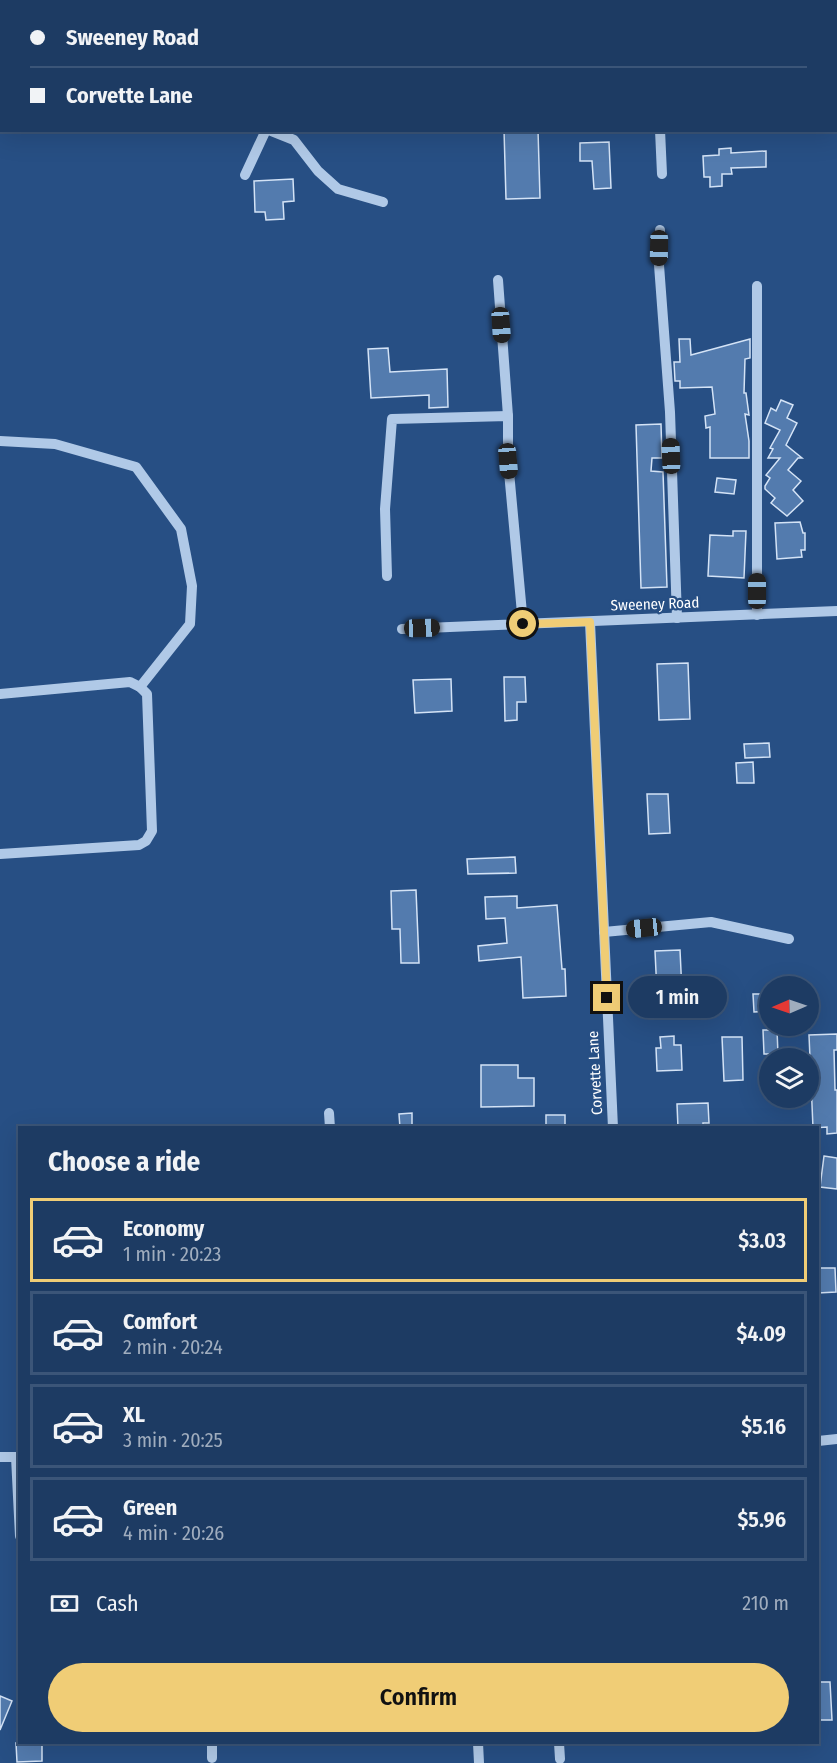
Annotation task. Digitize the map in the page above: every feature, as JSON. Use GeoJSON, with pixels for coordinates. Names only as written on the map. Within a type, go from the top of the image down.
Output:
{"type":"FeatureCollection","features":[{"type":"Feature","properties":{"kind":"street"},"geometry":{"type":"LineString","coordinates":[[245,175],[266,132]]}},
{"type":"Feature","properties":{"kind":"street"},"geometry":{"type":"LineString","coordinates":[[272,132],[294,140],[318,171],[338,189],[383,202]]}},
{"type":"Feature","properties":{"kind":"street"},"geometry":{"type":"LineString","coordinates":[[660,132],[662,174]]}},
{"type":"Feature","properties":{"kind":"street"},"geometry":{"type":"LineString","coordinates":[[660,230],[659,265],[670,412],[677,618]]}},
{"type":"Feature","properties":{"kind":"street"},"geometry":{"type":"LineString","coordinates":[[498,280],[508,416],[508,461],[523,624]]}},
{"type":"Feature","properties":{"kind":"street"},"geometry":{"type":"LineString","coordinates":[[757,286],[757,615]]}},
{"type":"Feature","properties":{"kind":"street"},"geometry":{"type":"LineString","coordinates":[[387,576],[385,509],[392,419],[508,416]]}},
{"type":"Feature","properties":{"kind":"street"},"geometry":{"type":"LineString","coordinates":[[0,441],[55,444],[136,466],[181,529],[192,586],[190,624],[140,687]]}},
{"type":"Feature","properties":{"kind":"street","name":"Sweeney Road"},"geometry":{"type":"LineString","coordinates":[[402,629],[837,611]]}},
{"type":"Feature","properties":{"kind":"street","name":"Corvette Lane"},"geometry":{"type":"LineString","coordinates":[[590,622],[613,1126]]}},
{"type":"Feature","properties":{"kind":"street"},"geometry":{"type":"LineString","coordinates":[[0,694],[130,682],[140,687],[147,694],[152,831],[146,841],[139,846],[0,854]]}},
{"type":"Feature","properties":{"kind":"street"},"geometry":{"type":"LineString","coordinates":[[604,932],[711,922],[789,939]]}},
{"type":"Feature","properties":{"kind":"street"},"geometry":{"type":"LineString","coordinates":[[329,1113],[330,1126]]}},
{"type":"Feature","properties":{"kind":"street"},"geometry":{"type":"LineString","coordinates":[[819,1441],[837,1439]]}},
{"type":"Feature","properties":{"kind":"street"},"geometry":{"type":"LineString","coordinates":[[0,1457],[18,1457]]}},
{"type":"Feature","properties":{"kind":"street"},"geometry":{"type":"LineString","coordinates":[[212,1744],[212,1758]]}},
{"type":"Feature","properties":{"kind":"street"},"geometry":{"type":"LineString","coordinates":[[478,1744],[479,1763]]}},
{"type":"Feature","properties":{"kind":"street"},"geometry":{"type":"LineString","coordinates":[[559,1744],[560,1759]]}},
{"type":"Feature","properties":{"kind":"building"},"geometry":{"type":"Polygon","coordinates":[[[504,132],[538,132],[540,198],[506,199],[504,132]]]}},
{"type":"Feature","properties":{"kind":"building"},"geometry":{"type":"Polygon","coordinates":[[[609,142],[611,188],[594,189],[592,161],[580,161],[580,143],[609,142]]]}},
{"type":"Feature","properties":{"kind":"building"},"geometry":{"type":"Polygon","coordinates":[[[731,148],[731,153],[766,151],[766,167],[731,168],[732,174],[722,174],[722,186],[710,187],[710,177],[704,177],[703,156],[719,155],[719,149],[731,148]]]}},
{"type":"Feature","properties":{"kind":"building"},"geometry":{"type":"Polygon","coordinates":[[[293,179],[294,201],[283,202],[284,219],[266,220],[265,212],[255,212],[254,181],[293,179]]]}},
{"type":"Feature","properties":{"kind":"building"},"geometry":{"type":"Polygon","coordinates":[[[679,339],[690,339],[691,355],[750,339],[750,358],[745,359],[744,393],[746,393],[749,415],[745,414],[749,458],[710,458],[710,427],[706,428],[705,416],[715,414],[712,387],[680,388],[680,381],[675,381],[674,362],[680,362],[679,339]]]}},
{"type":"Feature","properties":{"kind":"building"},"geometry":{"type":"Polygon","coordinates":[[[388,348],[390,372],[447,369],[448,407],[429,408],[429,395],[371,398],[368,349],[388,348]]]}},
{"type":"Feature","properties":{"kind":"building"},"geometry":{"type":"Polygon","coordinates":[[[781,400],[793,405],[787,418],[797,423],[786,445],[802,458],[798,458],[788,470],[801,481],[793,490],[803,501],[787,516],[771,503],[775,498],[765,489],[770,478],[766,475],[780,458],[768,458],[773,449],[770,448],[780,430],[765,423],[771,408],[776,411],[781,400]]]}},
{"type":"Feature","properties":{"kind":"building"},"geometry":{"type":"Polygon","coordinates":[[[661,424],[662,458],[652,458],[651,471],[663,472],[667,587],[641,588],[636,425],[661,424]]]}},
{"type":"Feature","properties":{"kind":"building"},"geometry":{"type":"Polygon","coordinates":[[[717,478],[736,480],[734,494],[715,492],[717,478]]]}},
{"type":"Feature","properties":{"kind":"building"},"geometry":{"type":"Polygon","coordinates":[[[800,522],[803,533],[805,533],[805,550],[801,550],[802,557],[777,559],[775,523],[800,522]]]}},
{"type":"Feature","properties":{"kind":"building"},"geometry":{"type":"Polygon","coordinates":[[[733,531],[746,531],[744,578],[708,576],[710,535],[733,536],[733,531]]]}},
{"type":"Feature","properties":{"kind":"building"},"geometry":{"type":"Polygon","coordinates":[[[688,663],[690,719],[659,720],[657,664],[688,663]]]}},
{"type":"Feature","properties":{"kind":"building"},"geometry":{"type":"Polygon","coordinates":[[[504,677],[525,677],[526,702],[517,702],[517,720],[505,721],[504,677]]]}},
{"type":"Feature","properties":{"kind":"building"},"geometry":{"type":"Polygon","coordinates":[[[451,679],[452,711],[415,713],[413,680],[451,679]]]}},
{"type":"Feature","properties":{"kind":"building"},"geometry":{"type":"Polygon","coordinates":[[[769,743],[770,757],[745,758],[744,744],[769,743]]]}},
{"type":"Feature","properties":{"kind":"building"},"geometry":{"type":"Polygon","coordinates":[[[753,762],[754,783],[737,783],[736,763],[753,762]]]}},
{"type":"Feature","properties":{"kind":"building"},"geometry":{"type":"Polygon","coordinates":[[[647,794],[668,794],[670,833],[649,834],[647,794]]]}},
{"type":"Feature","properties":{"kind":"building"},"geometry":{"type":"Polygon","coordinates":[[[515,857],[516,873],[468,874],[467,859],[515,857]]]}},
{"type":"Feature","properties":{"kind":"building"},"geometry":{"type":"Polygon","coordinates":[[[416,890],[419,963],[401,963],[400,929],[392,929],[391,891],[416,890]]]}},
{"type":"Feature","properties":{"kind":"building"},"geometry":{"type":"Polygon","coordinates":[[[517,896],[517,908],[557,905],[566,996],[523,998],[521,957],[479,961],[478,946],[507,943],[505,918],[486,919],[485,897],[517,896]]]}},
{"type":"Feature","properties":{"kind":"building"},"geometry":{"type":"Polygon","coordinates":[[[680,950],[682,992],[657,993],[655,951],[680,950]]]}},
{"type":"Feature","properties":{"kind":"building"},"geometry":{"type":"Polygon","coordinates":[[[753,994],[759,994],[759,1012],[754,1012],[753,994]]]}},
{"type":"Feature","properties":{"kind":"building"},"geometry":{"type":"Polygon","coordinates":[[[837,1034],[837,1050],[834,1050],[837,1133],[827,1134],[827,1127],[813,1126],[812,1108],[819,1108],[819,1048],[810,1048],[809,1036],[837,1034]]]}},
{"type":"Feature","properties":{"kind":"building"},"geometry":{"type":"Polygon","coordinates":[[[674,1036],[674,1045],[681,1045],[682,1070],[657,1071],[656,1048],[661,1048],[660,1037],[674,1036]]]}},
{"type":"Feature","properties":{"kind":"building"},"geometry":{"type":"Polygon","coordinates":[[[763,1036],[777,1036],[778,1048],[764,1048],[763,1036]]]}},
{"type":"Feature","properties":{"kind":"building"},"geometry":{"type":"Polygon","coordinates":[[[722,1037],[742,1037],[743,1080],[724,1081],[722,1037]]]}},
{"type":"Feature","properties":{"kind":"building"},"geometry":{"type":"Polygon","coordinates":[[[481,1065],[518,1065],[518,1078],[534,1078],[534,1106],[481,1107],[481,1065]]]}},
{"type":"Feature","properties":{"kind":"building"},"geometry":{"type":"Polygon","coordinates":[[[708,1103],[709,1123],[703,1123],[703,1126],[678,1126],[677,1104],[708,1103]]]}},
{"type":"Feature","properties":{"kind":"building"},"geometry":{"type":"Polygon","coordinates":[[[412,1113],[412,1126],[400,1126],[399,1114],[412,1113]]]}},
{"type":"Feature","properties":{"kind":"building"},"geometry":{"type":"Polygon","coordinates":[[[546,1115],[565,1115],[565,1126],[546,1126],[546,1115]]]}},
{"type":"Feature","properties":{"kind":"building"},"geometry":{"type":"Polygon","coordinates":[[[824,1156],[837,1158],[837,1189],[820,1187],[824,1156]]]}},
{"type":"Feature","properties":{"kind":"building"},"geometry":{"type":"Polygon","coordinates":[[[819,1268],[835,1268],[836,1292],[819,1293],[819,1268]]]}},
{"type":"Feature","properties":{"kind":"building"},"geometry":{"type":"Polygon","coordinates":[[[819,1682],[830,1682],[832,1720],[819,1720],[819,1682]]]}},
{"type":"Feature","properties":{"kind":"building"},"geometry":{"type":"Polygon","coordinates":[[[0,1696],[12,1701],[0,1730],[0,1696]]]}},
{"type":"Feature","properties":{"kind":"building"},"geometry":{"type":"Polygon","coordinates":[[[16,1743],[42,1744],[42,1761],[17,1762],[16,1743]]]}},
{"type":"Feature","properties":{"kind":"route"},"geometry":{"type":"LineString","coordinates":[[523,624],[590,622],[607,998]]}}]}
